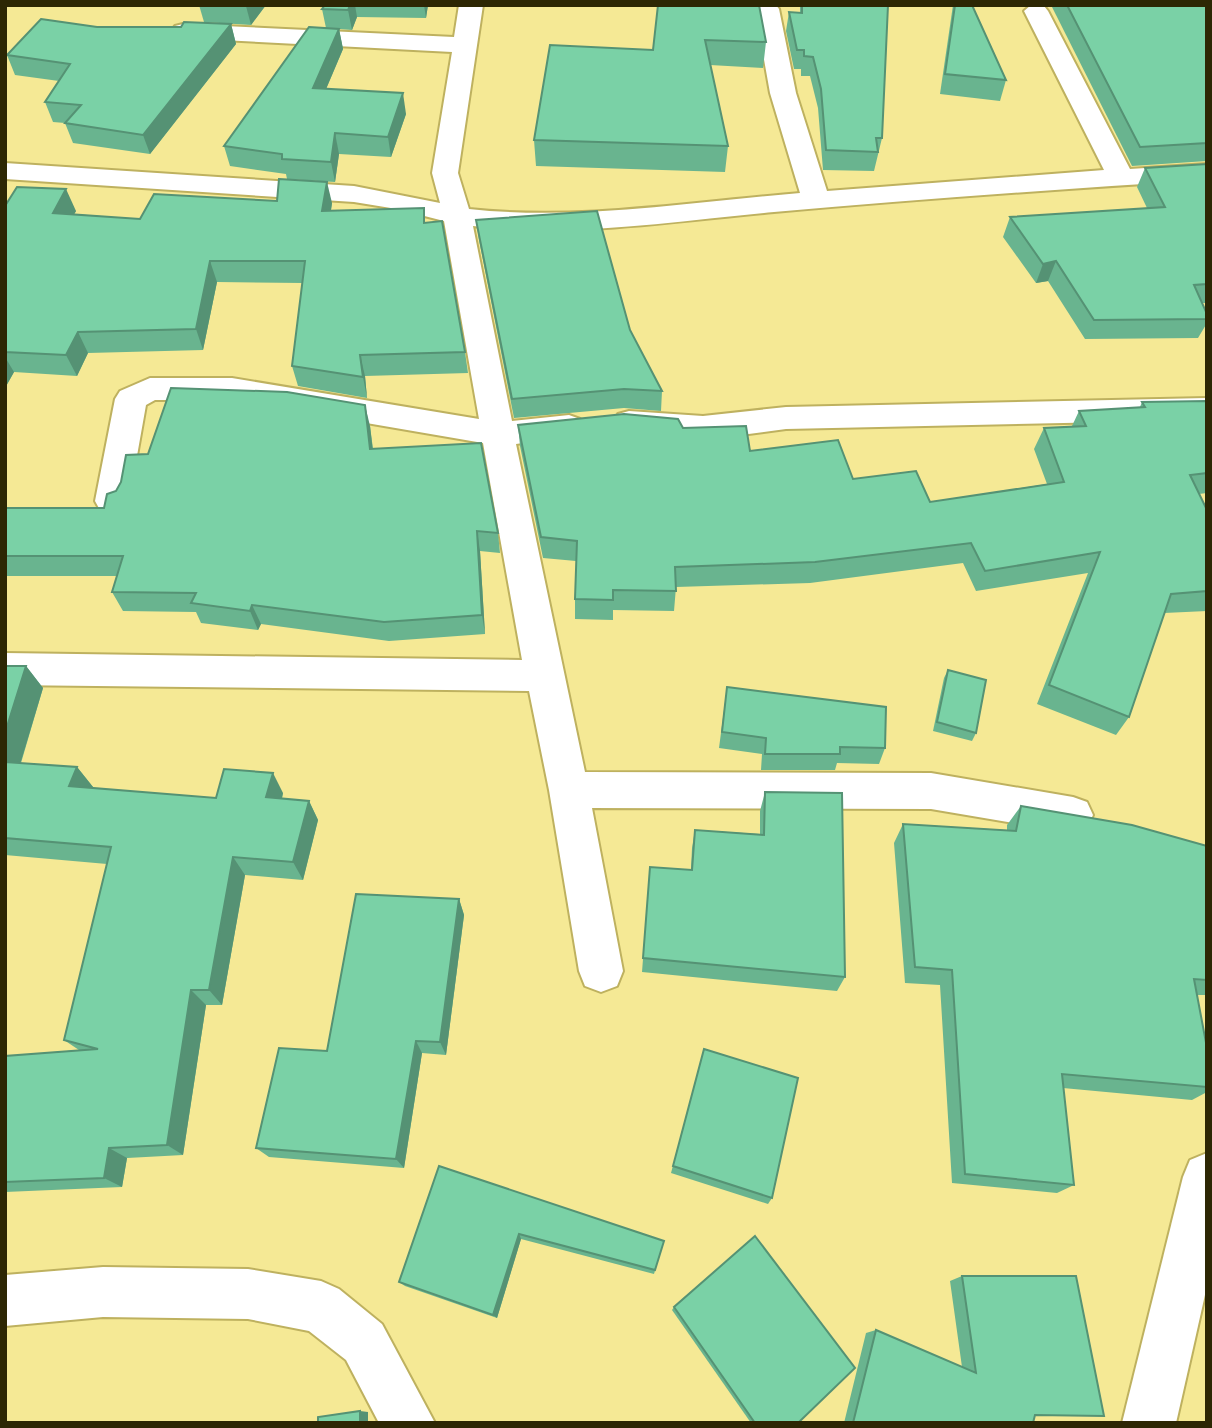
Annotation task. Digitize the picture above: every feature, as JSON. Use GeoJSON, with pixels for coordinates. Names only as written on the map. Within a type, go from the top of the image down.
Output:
{"type":"FeatureCollection","features":[{"type":"Feature","properties":{"kind":"street"},"geometry":{"type":"LineString","coordinates":[[471,5],[445,173],[457,216],[544,676],[569,790],[601,971]]}},
{"type":"Feature","properties":{"kind":"street"},"geometry":{"type":"LineString","coordinates":[[766,9],[783,93],[816,199]]}},
{"type":"Feature","properties":{"kind":"street"},"geometry":{"type":"LineString","coordinates":[[1037,11],[1121,177]]}},
{"type":"Feature","properties":{"kind":"street"},"geometry":{"type":"LineString","coordinates":[[166,30],[465,46]]}},
{"type":"Feature","properties":{"kind":"street"},"geometry":{"type":"LineString","coordinates":[[5,171],[354,194],[398,201],[457,216],[501,221],[572,220],[816,199],[1207,172]]}},
{"type":"Feature","properties":{"kind":"street"},"geometry":{"type":"LineString","coordinates":[[112,501],[131,399],[150,389],[232,389],[499,435],[624,422],[703,428],[786,418],[1207,409]]}},
{"type":"Feature","properties":{"kind":"street"},"geometry":{"type":"LineString","coordinates":[[5,669],[544,676]]}},
{"type":"Feature","properties":{"kind":"street"},"geometry":{"type":"LineString","coordinates":[[569,790],[931,791],[1103,821]]}},
{"type":"Feature","properties":{"kind":"street"},"geometry":{"type":"LineString","coordinates":[[1149,1423],[1207,1177]]}},
{"type":"Feature","properties":{"kind":"street"},"geometry":{"type":"LineString","coordinates":[[5,1301],[103,1292],[221,1293],[248,1294],[321,1307],[364,1342],[408,1423]]}},
{"type":"Feature","properties":{"kind":"building"},"geometry":{"type":"Polygon","coordinates":[[[325,5],[350,5],[348,10],[322,9],[325,5]]]}},
{"type":"Feature","properties":{"kind":"building"},"geometry":{"type":"Polygon","coordinates":[[[658,5],[759,5],[766,42],[705,40],[728,146],[534,140],[550,45],[653,50],[658,5]]]}},
{"type":"Feature","properties":{"kind":"building"},"geometry":{"type":"Polygon","coordinates":[[[802,5],[888,5],[882,138],[876,138],[878,152],[826,150],[821,89],[813,57],[804,56],[804,50],[797,50],[789,12],[802,13],[802,5]]]}},
{"type":"Feature","properties":{"kind":"building"},"geometry":{"type":"Polygon","coordinates":[[[955,5],[972,5],[1006,80],[945,74],[955,5]]]}},
{"type":"Feature","properties":{"kind":"building"},"geometry":{"type":"Polygon","coordinates":[[[1067,5],[1207,5],[1207,143],[1140,147],[1067,5]]]}},
{"type":"Feature","properties":{"kind":"building"},"geometry":{"type":"Polygon","coordinates":[[[41,19],[97,27],[181,27],[184,22],[231,24],[143,135],[65,123],[81,105],[45,102],[70,64],[7,55],[41,19]]]}},
{"type":"Feature","properties":{"kind":"building"},"geometry":{"type":"Polygon","coordinates":[[[309,27],[339,29],[313,88],[403,93],[388,137],[335,133],[331,162],[282,159],[282,154],[224,146],[309,27]]]}},
{"type":"Feature","properties":{"kind":"building"},"geometry":{"type":"Polygon","coordinates":[[[1207,164],[1207,284],[1194,285],[1207,319],[1094,320],[1056,261],[1043,264],[1010,217],[1165,207],[1145,168],[1207,164]]]}},
{"type":"Feature","properties":{"kind":"building"},"geometry":{"type":"Polygon","coordinates":[[[279,179],[327,182],[322,211],[424,208],[424,223],[442,221],[465,352],[360,355],[363,377],[292,366],[305,261],[210,261],[196,329],[78,332],[66,355],[5,352],[5,206],[17,187],[66,189],[53,213],[140,219],[154,194],[277,201],[279,179]]]}},
{"type":"Feature","properties":{"kind":"building"},"geometry":{"type":"Polygon","coordinates":[[[597,211],[630,330],[662,391],[624,389],[512,399],[476,220],[597,211]]]}},
{"type":"Feature","properties":{"kind":"building"},"geometry":{"type":"Polygon","coordinates":[[[171,388],[287,392],[365,405],[370,449],[481,443],[498,533],[477,531],[482,615],[384,622],[252,605],[250,611],[191,603],[196,593],[112,592],[123,556],[5,556],[5,508],[104,508],[107,494],[116,491],[121,482],[126,455],[148,454],[171,388]]]}},
{"type":"Feature","properties":{"kind":"building"},"geometry":{"type":"Polygon","coordinates":[[[1207,401],[1207,473],[1190,475],[1207,510],[1207,591],[1171,594],[1129,717],[1049,685],[1100,552],[985,571],[971,543],[815,562],[675,567],[676,591],[613,590],[613,600],[575,599],[577,541],[541,537],[518,425],[624,414],[678,419],[683,428],[746,426],[750,451],[838,440],[853,479],[916,471],[930,502],[1064,482],[1044,428],[1086,426],[1079,411],[1145,407],[1142,402],[1207,401]]]}},
{"type":"Feature","properties":{"kind":"building"},"geometry":{"type":"Polygon","coordinates":[[[5,666],[26,666],[5,733],[5,666]]]}},
{"type":"Feature","properties":{"kind":"building"},"geometry":{"type":"Polygon","coordinates":[[[948,670],[986,680],[976,733],[937,722],[948,670]]]}},
{"type":"Feature","properties":{"kind":"building"},"geometry":{"type":"Polygon","coordinates":[[[727,687],[886,707],[885,748],[840,747],[840,754],[765,754],[766,738],[722,732],[727,687]]]}},
{"type":"Feature","properties":{"kind":"building"},"geometry":{"type":"Polygon","coordinates":[[[5,762],[77,767],[69,786],[216,798],[224,769],[273,773],[266,797],[309,801],[293,862],[233,857],[209,990],[191,990],[167,1145],[109,1148],[104,1178],[5,1182],[5,1056],[98,1049],[64,1040],[111,847],[5,838],[5,762]]]}},
{"type":"Feature","properties":{"kind":"building"},"geometry":{"type":"Polygon","coordinates":[[[765,792],[842,793],[845,977],[643,958],[650,867],[692,870],[695,830],[764,835],[765,792]]]}},
{"type":"Feature","properties":{"kind":"building"},"geometry":{"type":"Polygon","coordinates":[[[1021,806],[1132,825],[1207,846],[1207,980],[1194,979],[1207,1048],[1207,1087],[1062,1074],[1074,1185],[965,1174],[952,970],[915,967],[903,824],[1016,831],[1021,806]]]}},
{"type":"Feature","properties":{"kind":"building"},"geometry":{"type":"Polygon","coordinates":[[[356,894],[459,899],[440,1042],[416,1041],[396,1159],[256,1148],[279,1048],[327,1051],[356,894]]]}},
{"type":"Feature","properties":{"kind":"building"},"geometry":{"type":"Polygon","coordinates":[[[704,1049],[798,1078],[772,1198],[673,1166],[704,1049]]]}},
{"type":"Feature","properties":{"kind":"building"},"geometry":{"type":"Polygon","coordinates":[[[439,1166],[664,1241],[655,1270],[519,1234],[493,1315],[399,1282],[439,1166]]]}},
{"type":"Feature","properties":{"kind":"building"},"geometry":{"type":"Polygon","coordinates":[[[755,1236],[855,1368],[798,1423],[755,1423],[674,1307],[755,1236]]]}},
{"type":"Feature","properties":{"kind":"building"},"geometry":{"type":"Polygon","coordinates":[[[962,1276],[1076,1276],[1104,1416],[1035,1415],[1033,1423],[853,1423],[876,1330],[976,1373],[962,1276]]]}},
{"type":"Feature","properties":{"kind":"building"},"geometry":{"type":"Polygon","coordinates":[[[360,1411],[360,1423],[318,1423],[318,1417],[360,1411]]]}}]}
